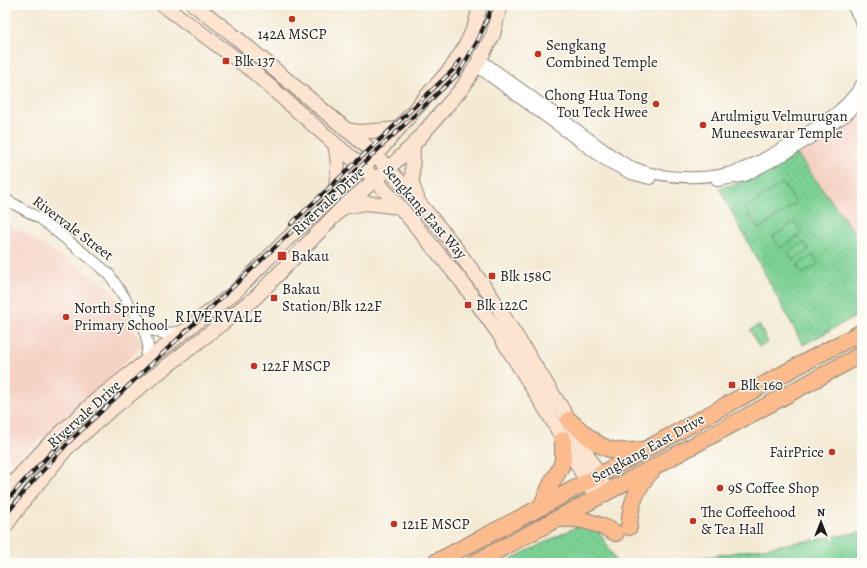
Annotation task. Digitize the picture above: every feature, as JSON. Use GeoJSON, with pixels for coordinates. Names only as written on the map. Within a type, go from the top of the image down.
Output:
{"type":"FeatureCollection","features":[{"type":"Feature","properties":{"kind":"main road","name":"Sengkang East Way"},"geometry":{"type":"LineString","coordinates":[[163,5],[250,69],[363,167],[400,207],[462,282],[482,309],[517,362],[563,440],[602,495]]}},
{"type":"Feature","properties":{"kind":"main road","name":"Sengkang East Way"},"geometry":{"type":"LineString","coordinates":[[194,5],[232,34],[376,155],[419,203],[448,238],[489,293],[569,420],[592,479]]}},
{"type":"Feature","properties":{"kind":"main road","name":"Rivervale Drive"},"geometry":{"type":"LineString","coordinates":[[5,494],[48,445],[94,401],[235,292],[334,194],[376,155],[452,67],[464,49],[475,26],[480,5]]}},
{"type":"Feature","properties":{"kind":"main road","name":"Rivervale Drive"},"geometry":{"type":"LineString","coordinates":[[5,527],[24,500],[67,448],[108,412],[256,297],[343,207],[389,168],[413,145],[463,87],[493,35],[500,5]]}},
{"type":"Feature","properties":{"kind":"main road"},"geometry":{"type":"LineString","coordinates":[[346,130],[360,132],[398,129]]}},
{"type":"Feature","properties":{"kind":"main road"},"geometry":{"type":"LineString","coordinates":[[334,194],[338,177],[338,160],[335,144]]}},
{"type":"Feature","properties":{"kind":"main road"},"geometry":{"type":"LineString","coordinates":[[413,145],[412,184],[419,203]]}},
{"type":"Feature","properties":{"kind":"main road"},"geometry":{"type":"LineString","coordinates":[[343,207],[366,203],[400,207]]}},
{"type":"Feature","properties":{"kind":"main road","name":"Sengkang East Drive"},"geometry":{"type":"LineString","coordinates":[[434,563],[541,507],[862,332]]}},
{"type":"Feature","properties":{"kind":"main road","name":"Sengkang East Drive"},"geometry":{"type":"LineString","coordinates":[[474,563],[862,354]]}},
{"type":"Feature","properties":{"kind":"main road"},"geometry":{"type":"LineString","coordinates":[[569,420],[603,447],[620,451],[645,450]]}},
{"type":"Feature","properties":{"kind":"main road"},"geometry":{"type":"LineString","coordinates":[[541,507],[563,460],[563,440]]}},
{"type":"Feature","properties":{"kind":"main road"},"geometry":{"type":"LineString","coordinates":[[558,519],[573,518],[591,521],[623,530],[630,515],[636,492],[643,480],[657,465]]}},
{"type":"Feature","properties":{"kind":"street"},"geometry":{"type":"LineString","coordinates":[[852,5],[862,24]]}},
{"type":"Feature","properties":{"kind":"street"},"geometry":{"type":"LineString","coordinates":[[478,62],[631,174],[656,181],[713,176],[742,169],[782,149],[834,115],[845,106],[862,83]]}},
{"type":"Feature","properties":{"kind":"street"},"geometry":{"type":"LineString","coordinates":[[673,180],[685,184],[717,181],[744,176],[786,154],[836,123],[855,107],[862,98]]}},
{"type":"Feature","properties":{"kind":"street","name":"Rivervale Street"},"geometry":{"type":"LineString","coordinates":[[5,198],[41,219],[109,274],[144,327],[148,346],[145,362]]}},
{"type":"Feature","properties":{"kind":"street"},"geometry":{"type":"LineString","coordinates":[[144,327],[163,334],[186,331]]}},
{"type":"Feature","properties":{"kind":"shaded area"},"geometry":{"type":"Polygon","coordinates":[[[862,106],[862,243],[797,154],[834,132],[847,122],[862,106]]]}},
{"type":"Feature","properties":{"kind":"shaded area","name":"North Spring Primary School"},"geometry":{"type":"Polygon","coordinates":[[[5,221],[113,290],[142,345],[79,408],[13,460],[5,456],[5,221]]]}},
{"type":"Feature","properties":{"kind":"green space"},"geometry":{"type":"Polygon","coordinates":[[[797,154],[862,243],[862,313],[803,345],[719,188],[760,175],[797,154]]]}},
{"type":"Feature","properties":{"kind":"green space"},"geometry":{"type":"Polygon","coordinates":[[[782,183],[796,203],[759,229],[745,209],[782,183]]]}},
{"type":"Feature","properties":{"kind":"green space"},"geometry":{"type":"Polygon","coordinates":[[[794,222],[802,233],[781,248],[773,237],[794,222]]]}},
{"type":"Feature","properties":{"kind":"green space"},"geometry":{"type":"Polygon","coordinates":[[[804,242],[809,249],[793,260],[788,253],[804,242]]]}},
{"type":"Feature","properties":{"kind":"green space"},"geometry":{"type":"Polygon","coordinates":[[[813,255],[818,263],[803,274],[797,266],[813,255]]]}},
{"type":"Feature","properties":{"kind":"green space"},"geometry":{"type":"Polygon","coordinates":[[[759,325],[768,342],[759,347],[750,330],[759,325]]]}},
{"type":"Feature","properties":{"kind":"green space"},"geometry":{"type":"Polygon","coordinates":[[[590,520],[600,533],[617,563],[503,563],[590,520]]]}},
{"type":"Feature","properties":{"kind":"green space"},"geometry":{"type":"Polygon","coordinates":[[[862,532],[862,562],[669,563],[862,532]]]}},
{"type":"Feature","properties":{"kind":"railway"},"geometry":{"type":"LineString","coordinates":[[5,516],[28,487],[70,441],[458,74],[477,42],[493,5]]}},
{"type":"Feature","properties":{"kind":"railway"},"geometry":{"type":"LineString","coordinates":[[291,224],[453,70],[460,60]]}},
{"type":"Feature","properties":{"kind":"railway"},"geometry":{"type":"LineString","coordinates":[[5,503],[73,430]]}},
{"type":"Feature","properties":{"kind":"place","name":"142A MSCP"},"geometry":{"type":"Point","coordinates":[292,19]}},
{"type":"Feature","properties":{"kind":"place","name":"Sengkang Combined Temple"},"geometry":{"type":"Point","coordinates":[538,54]}},
{"type":"Feature","properties":{"kind":"place","name":"Blk 137"},"geometry":{"type":"Point","coordinates":[226,61]}},
{"type":"Feature","properties":{"kind":"place","name":"Chong Hua Tong Tou Teck Hwee"},"geometry":{"type":"Point","coordinates":[656,104]}},
{"type":"Feature","properties":{"kind":"place","name":"Arulmigu Velmurugan Muneeswarar Temple"},"geometry":{"type":"Point","coordinates":[703,125]}},
{"type":"Feature","properties":{"kind":"place","name":"Bakau"},"geometry":{"type":"Point","coordinates":[282,256]}},
{"type":"Feature","properties":{"kind":"place","name":"Blk 158C"},"geometry":{"type":"Point","coordinates":[492,276]}},
{"type":"Feature","properties":{"kind":"place","name":"Bakau Station/Blk 122F"},"geometry":{"type":"Point","coordinates":[274,298]}},
{"type":"Feature","properties":{"kind":"place","name":"Blk 122C"},"geometry":{"type":"Point","coordinates":[468,305]}},
{"type":"Feature","properties":{"kind":"place","name":"North Spring Primary School"},"geometry":{"type":"Point","coordinates":[66,317]}},
{"type":"Feature","properties":{"kind":"place","name":"122F MSCP"},"geometry":{"type":"Point","coordinates":[254,366]}},
{"type":"Feature","properties":{"kind":"place","name":"Blk 160"},"geometry":{"type":"Point","coordinates":[732,385]}},
{"type":"Feature","properties":{"kind":"place","name":"FairPrice"},"geometry":{"type":"Point","coordinates":[832,452]}},
{"type":"Feature","properties":{"kind":"place","name":"9S Coffee Shop"},"geometry":{"type":"Point","coordinates":[720,488]}},
{"type":"Feature","properties":{"kind":"place","name":"The Coffeehood & Tea Hall"},"geometry":{"type":"Point","coordinates":[693,521]}},
{"type":"Feature","properties":{"kind":"place","name":"121E MSCP"},"geometry":{"type":"Point","coordinates":[394,524]}},
{"type":"Feature","properties":{"kind":"district","name":"RIVERVALE"},"geometry":{"type":"Point","coordinates":[219,316]}}]}
